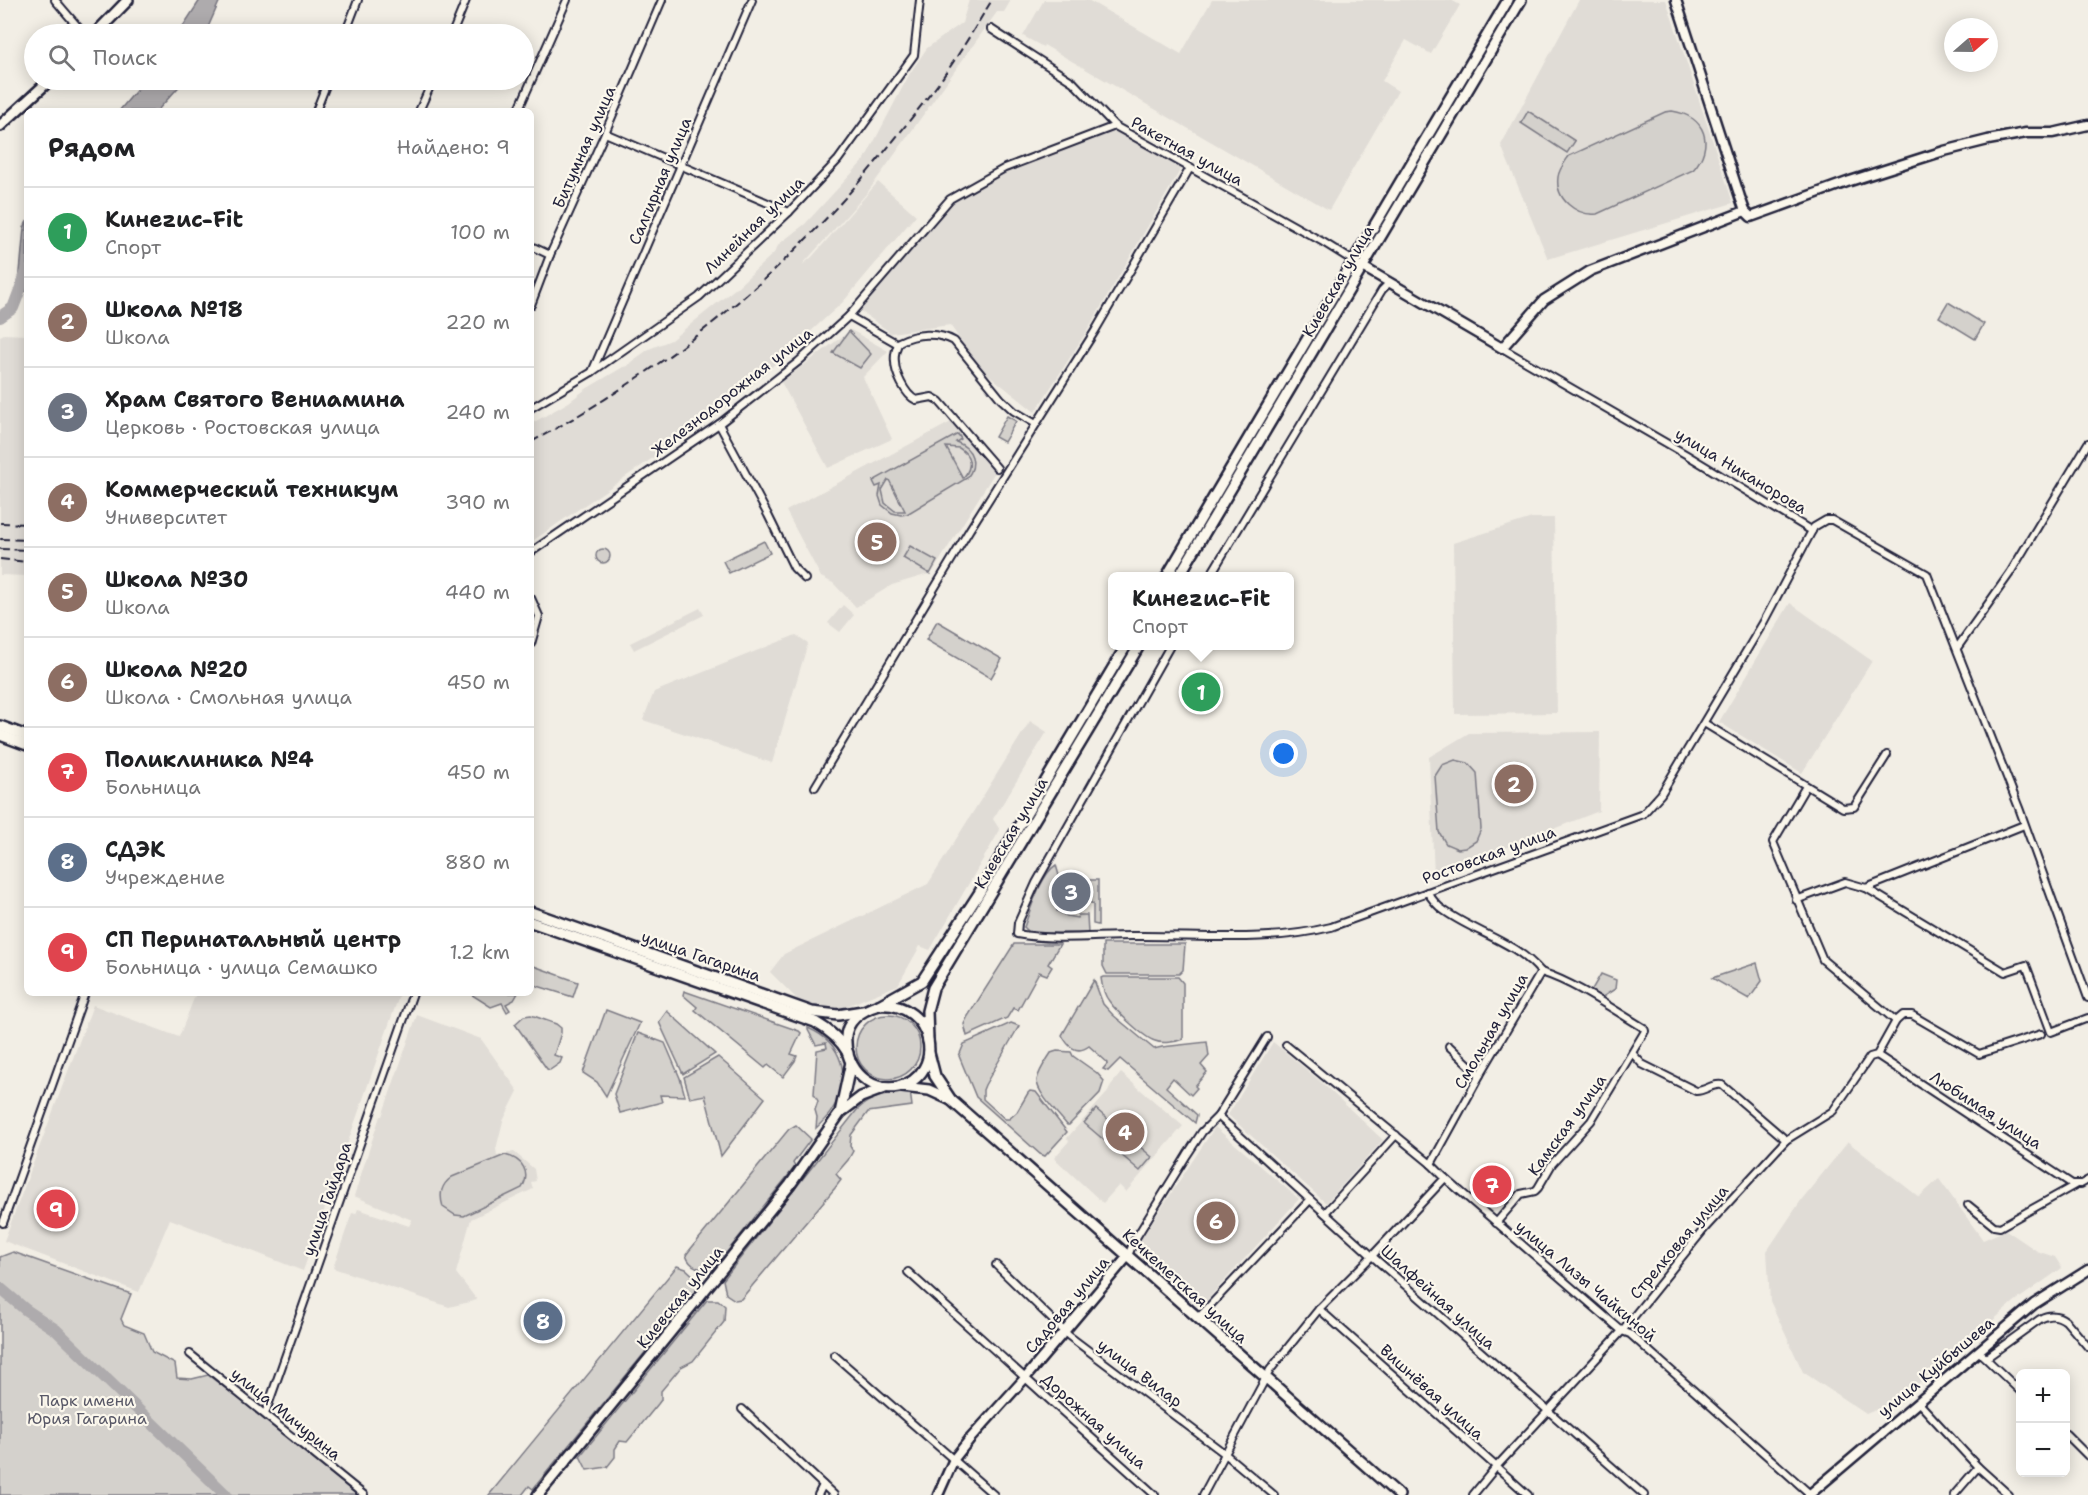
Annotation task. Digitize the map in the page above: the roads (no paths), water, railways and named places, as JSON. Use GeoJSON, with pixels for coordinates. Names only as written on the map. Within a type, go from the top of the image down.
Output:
{"type":"FeatureCollection","features":[{"type":"Feature","properties":{"kind":"main road"},"geometry":{"type":"LineString","coordinates":[[105,24],[128,0]]}},
{"type":"Feature","properties":{"kind":"main road","name":"Киевская улица"},"geometry":{"type":"LineString","coordinates":[[1169,572],[1508,0]]}},
{"type":"Feature","properties":{"kind":"main road","name":"Киевская улица"},"geometry":{"type":"LineString","coordinates":[[1181,572],[1521,0]]}},
{"type":"Feature","properties":{"kind":"main road"},"geometry":{"type":"LineString","coordinates":[[0,125],[39,90]]}},
{"type":"Feature","properties":{"kind":"main road","name":"Киевская улица"},"geometry":{"type":"LineString","coordinates":[[879,1005],[922,981],[978,895],[1123,650]]}},
{"type":"Feature","properties":{"kind":"main road","name":"Киевская улица"},"geometry":{"type":"LineString","coordinates":[[928,1041],[927,1011],[933,988],[1136,650]]}},
{"type":"Feature","properties":{"kind":"main road"},"geometry":{"type":"LineString","coordinates":[[0,726],[24,735]]}},
{"type":"Feature","properties":{"kind":"main road"},"geometry":{"type":"LineString","coordinates":[[0,735],[24,744]]}},
{"type":"Feature","properties":{"kind":"main road","name":"улица Гагарина"},"geometry":{"type":"LineString","coordinates":[[534,913],[812,1012],[831,1015],[863,1011]]}},
{"type":"Feature","properties":{"kind":"main road","name":"улица Гагарина"},"geometry":{"type":"LineString","coordinates":[[534,923],[815,1022],[831,1032],[843,1045],[849,1058]]}},
{"type":"Feature","properties":{"kind":"main road"},"geometry":{"type":"LineString","coordinates":[[879,1005],[897,1006],[910,1011],[921,1023],[928,1041],[929,1053],[926,1064],[910,1082],[900,1086],[886,1088],[867,1081],[849,1058],[846,1044],[851,1022],[863,1011],[879,1005]]}},
{"type":"Feature","properties":{"kind":"main road","name":"Кечкеметская улица"},"geometry":{"type":"LineString","coordinates":[[929,1053],[935,1076],[951,1100],[1399,1495]]}},
{"type":"Feature","properties":{"kind":"main road","name":"Киевская улица"},"geometry":{"type":"LineString","coordinates":[[840,1113],[849,1058]]}},
{"type":"Feature","properties":{"kind":"main road","name":"Кечкеметская улица"},"geometry":{"type":"LineString","coordinates":[[900,1086],[929,1090],[951,1100]]}},
{"type":"Feature","properties":{"kind":"main road","name":"Киевская улица"},"geometry":{"type":"LineString","coordinates":[[538,1495],[790,1185],[840,1113],[861,1097],[886,1088]]}},
{"type":"Feature","properties":{"kind":"street"},"geometry":{"type":"LineString","coordinates":[[56,0],[76,24]]}},
{"type":"Feature","properties":{"kind":"street"},"geometry":{"type":"LineString","coordinates":[[349,24],[358,0]]}},
{"type":"Feature","properties":{"kind":"street"},"geometry":{"type":"LineString","coordinates":[[456,24],[466,0]]}},
{"type":"Feature","properties":{"kind":"street"},"geometry":{"type":"LineString","coordinates":[[534,75],[567,0]]}},
{"type":"Feature","properties":{"kind":"street","name":"Битумная улица"},"geometry":{"type":"LineString","coordinates":[[534,297],[550,255],[662,0]]}},
{"type":"Feature","properties":{"kind":"street","name":"Салгирная улица"},"geometry":{"type":"LineString","coordinates":[[592,372],[752,0]]}},
{"type":"Feature","properties":{"kind":"street","name":"Линейная улица"},"geometry":{"type":"LineString","coordinates":[[534,406],[592,372],[699,297],[789,212],[838,160],[914,55],[920,0]]}},
{"type":"Feature","properties":{"kind":"street"},"geometry":{"type":"LineString","coordinates":[[1676,0],[1745,211],[1751,217],[1850,181],[1977,143],[2026,133],[2053,134],[2088,125]]}},
{"type":"Feature","properties":{"kind":"street","name":"Ракетная улица"},"geometry":{"type":"LineString","coordinates":[[991,29],[1073,82],[1115,126],[1323,242],[1363,267]]}},
{"type":"Feature","properties":{"kind":"street"},"geometry":{"type":"LineString","coordinates":[[317,108],[324,90]]}},
{"type":"Feature","properties":{"kind":"street"},"geometry":{"type":"LineString","coordinates":[[420,108],[428,90]]}},
{"type":"Feature","properties":{"kind":"street"},"geometry":{"type":"LineString","coordinates":[[519,108],[527,90]]}},
{"type":"Feature","properties":{"kind":"street","name":"Железнодорожная улица"},"geometry":{"type":"LineString","coordinates":[[534,550],[719,424],[798,362],[849,316],[950,199],[1005,168],[1115,126]]}},
{"type":"Feature","properties":{"kind":"street"},"geometry":{"type":"LineString","coordinates":[[605,133],[789,212]]}},
{"type":"Feature","properties":{"kind":"street"},"geometry":{"type":"LineString","coordinates":[[815,787],[970,529],[1123,284],[1190,168]]}},
{"type":"Feature","properties":{"kind":"street"},"geometry":{"type":"LineString","coordinates":[[1502,348],[1544,300],[1590,271],[1745,211]]}},
{"type":"Feature","properties":{"kind":"street"},"geometry":{"type":"LineString","coordinates":[[534,247],[550,255]]}},
{"type":"Feature","properties":{"kind":"street","name":"улица Никанорова"},"geometry":{"type":"LineString","coordinates":[[1363,267],[1687,455],[1812,531],[1818,524],[1832,520],[1928,574],[2088,998]]}},
{"type":"Feature","properties":{"kind":"street"},"geometry":{"type":"LineString","coordinates":[[1212,572],[1382,290],[1390,282]]}},
{"type":"Feature","properties":{"kind":"street"},"geometry":{"type":"LineString","coordinates":[[849,316],[898,344]]}},
{"type":"Feature","properties":{"kind":"street"},"geometry":{"type":"LineString","coordinates":[[997,468],[939,401],[932,397],[915,400],[909,396],[895,365],[898,344],[904,340],[934,334],[954,341],[1001,399],[1014,411],[1036,424]]}},
{"type":"Feature","properties":{"kind":"street"},"geometry":{"type":"LineString","coordinates":[[719,424],[794,568],[804,579]]}},
{"type":"Feature","properties":{"kind":"street"},"geometry":{"type":"LineString","coordinates":[[1957,648],[2010,573],[2088,443]]}},
{"type":"Feature","properties":{"kind":"street","name":"Ростовская улица"},"geometry":{"type":"LineString","coordinates":[[1167,650],[1036,882],[1018,923],[1017,934],[1072,937],[1262,936],[1312,932],[1643,814],[1661,794],[1704,723],[1763,623],[1812,531]]}},
{"type":"Feature","properties":{"kind":"street"},"geometry":{"type":"LineString","coordinates":[[534,605],[539,616],[534,634]]}},
{"type":"Feature","properties":{"kind":"street"},"geometry":{"type":"LineString","coordinates":[[1704,723],[1843,808],[1854,807],[1887,755]]}},
{"type":"Feature","properties":{"kind":"street"},"geometry":{"type":"LineString","coordinates":[[1806,786],[1773,842],[1823,960],[1896,1021],[1903,1015],[1912,1015],[1979,1054],[2041,1034]]}},
{"type":"Feature","properties":{"kind":"street"},"geometry":{"type":"LineString","coordinates":[[1866,888],[2024,825]]}},
{"type":"Feature","properties":{"kind":"street"},"geometry":{"type":"LineString","coordinates":[[1796,900],[1845,882],[1866,888],[2005,972],[2026,965],[2051,1032],[2088,1018]]}},
{"type":"Feature","properties":{"kind":"street","name":"Смольная улица"},"geometry":{"type":"LineString","coordinates":[[1427,892],[1441,909],[1516,952],[1533,963],[1540,972],[1431,1164]]}},
{"type":"Feature","properties":{"kind":"street","name":"Камская улица"},"geometry":{"type":"LineString","coordinates":[[1496,1223],[1521,1194],[1535,1191],[1538,1188],[1552,1164],[1591,1120],[1644,1034],[1644,1028],[1553,976],[1540,972]]}},
{"type":"Feature","properties":{"kind":"street"},"geometry":{"type":"LineString","coordinates":[[3,1223],[84,996]]}},
{"type":"Feature","properties":{"kind":"street","name":"улица Гайдара"},"geometry":{"type":"LineString","coordinates":[[265,1414],[412,996]]}},
{"type":"Feature","properties":{"kind":"street","name":"Стрелковая улица"},"geometry":{"type":"LineString","coordinates":[[1473,1495],[1496,1467],[1622,1331],[1705,1228],[1786,1140],[1833,1111],[1870,1058],[1877,1055],[1896,1021]]}},
{"type":"Feature","properties":{"kind":"street","name":"Садовая улица"},"geometry":{"type":"LineString","coordinates":[[938,1495],[954,1459],[969,1440],[1026,1377],[1128,1256],[1134,1241],[1187,1155],[1218,1116],[1267,1037]]}},
{"type":"Feature","properties":{"kind":"street","name":"улица Лизы Чайкиной"},"geometry":{"type":"LineString","coordinates":[[1286,1045],[1431,1164],[1444,1178],[1622,1331],[1630,1334],[1810,1495]]}},
{"type":"Feature","properties":{"kind":"street"},"geometry":{"type":"LineString","coordinates":[[1449,1046],[1480,1075]]}},
{"type":"Feature","properties":{"kind":"street"},"geometry":{"type":"LineString","coordinates":[[1632,1054],[1642,1064],[1696,1091],[1722,1084],[1786,1140]]}},
{"type":"Feature","properties":{"kind":"street","name":"Любимая улица"},"geometry":{"type":"LineString","coordinates":[[1877,1055],[2078,1184]]}},
{"type":"Feature","properties":{"kind":"street","name":"Шалфейная улица"},"geometry":{"type":"LineString","coordinates":[[1218,1116],[1372,1256],[1644,1495]]}},
{"type":"Feature","properties":{"kind":"street"},"geometry":{"type":"LineString","coordinates":[[1325,1213],[1396,1135]]}},
{"type":"Feature","properties":{"kind":"street"},"geometry":{"type":"LineString","coordinates":[[1203,1495],[1270,1370],[1319,1309],[1444,1178]]}},
{"type":"Feature","properties":{"kind":"street"},"geometry":{"type":"LineString","coordinates":[[1968,1205],[1994,1226],[2000,1227],[2088,1180]]}},
{"type":"Feature","properties":{"kind":"street"},"geometry":{"type":"LineString","coordinates":[[1199,1317],[1310,1200]]}},
{"type":"Feature","properties":{"kind":"street","name":"улица Вилар"},"geometry":{"type":"LineString","coordinates":[[996,1265],[1064,1332],[1224,1453],[1274,1495]]}},
{"type":"Feature","properties":{"kind":"street","name":"улица Куйбышева"},"geometry":{"type":"LineString","coordinates":[[1810,1495],[2034,1304],[2088,1270]]}},
{"type":"Feature","properties":{"kind":"street","name":"Дорожная улица"},"geometry":{"type":"LineString","coordinates":[[908,1272],[1155,1495]]}},
{"type":"Feature","properties":{"kind":"street","name":"Вишнёвая улица"},"geometry":{"type":"LineString","coordinates":[[1319,1309],[1528,1495]]}},
{"type":"Feature","properties":{"kind":"street"},"geometry":{"type":"LineString","coordinates":[[1986,1358],[2040,1319],[2050,1315],[2066,1321],[2088,1347]]}},
{"type":"Feature","properties":{"kind":"street"},"geometry":{"type":"LineString","coordinates":[[1978,1351],[2016,1387]]}},
{"type":"Feature","properties":{"kind":"street","name":"улица Мичурина"},"geometry":{"type":"LineString","coordinates":[[190,1354],[364,1495]]}},
{"type":"Feature","properties":{"kind":"street"},"geometry":{"type":"LineString","coordinates":[[834,1355],[994,1495]]}},
{"type":"Feature","properties":{"kind":"street"},"geometry":{"type":"LineString","coordinates":[[1918,1402],[1978,1467],[2009,1495]]}},
{"type":"Feature","properties":{"kind":"street"},"geometry":{"type":"LineString","coordinates":[[742,1409],[834,1495]]}},
{"type":"Feature","properties":{"kind":"street"},"geometry":{"type":"LineString","coordinates":[[2070,1438],[2088,1456]]}},
{"type":"Feature","properties":{"kind":"street"},"geometry":{"type":"LineString","coordinates":[[1954,1495],[1978,1467]]}},
{"type":"Feature","properties":{"kind":"street"},"geometry":{"type":"LineString","coordinates":[[819,1495],[823,1485]]}},
{"type":"Feature","properties":{"kind":"waterway"},"geometry":{"type":"LineString","coordinates":[[0,317],[13,308],[24,279]]}},
{"type":"Feature","properties":{"kind":"waterway"},"geometry":{"type":"LineString","coordinates":[[0,1288],[26,1310],[56,1330],[226,1495]]}},
{"type":"Feature","properties":{"kind":"railway"},"geometry":{"type":"LineString","coordinates":[[534,440],[604,400],[674,353],[740,300],[802,243],[855,187],[919,108],[943,77],[992,0]]}},
{"type":"Feature","properties":{"kind":"railway"},"geometry":{"type":"LineString","coordinates":[[0,523],[24,524]]}},
{"type":"Feature","properties":{"kind":"railway"},"geometry":{"type":"LineString","coordinates":[[0,539],[24,540]]}},
{"type":"Feature","properties":{"kind":"railway"},"geometry":{"type":"LineString","coordinates":[[0,549],[24,550]]}},
{"type":"Feature","properties":{"kind":"railway"},"geometry":{"type":"LineString","coordinates":[[0,559],[24,562]]}},
{"type":"Feature","properties":{"kind":"place","name":"Школа №30"},"geometry":{"type":"Point","coordinates":[877,542]}},
{"type":"Feature","properties":{"kind":"place","name":"Кинеzис-Fit"},"geometry":{"type":"Point","coordinates":[1201,692]}},
{"type":"Feature","properties":{"kind":"place","name":"Школа №18"},"geometry":{"type":"Point","coordinates":[1514,784]}},
{"type":"Feature","properties":{"kind":"place","name":"Храм Святого Вениамина"},"geometry":{"type":"Point","coordinates":[1071,892]}},
{"type":"Feature","properties":{"kind":"place","name":"Коммерческий техникум"},"geometry":{"type":"Point","coordinates":[1125,1132]}},
{"type":"Feature","properties":{"kind":"place","name":"Поликлиника №4"},"geometry":{"type":"Point","coordinates":[1492,1185]}},
{"type":"Feature","properties":{"kind":"place","name":"СП Перинатальный центр"},"geometry":{"type":"Point","coordinates":[56,1209]}},
{"type":"Feature","properties":{"kind":"place","name":"Школа №20"},"geometry":{"type":"Point","coordinates":[1216,1221]}},
{"type":"Feature","properties":{"kind":"place","name":"СДЭК"},"geometry":{"type":"Point","coordinates":[543,1321]}},
{"type":"Feature","properties":{"kind":"park label","name":"Парк имени Юрия Гагарина"},"geometry":{"type":"Point","coordinates":[87,1409]}}]}
